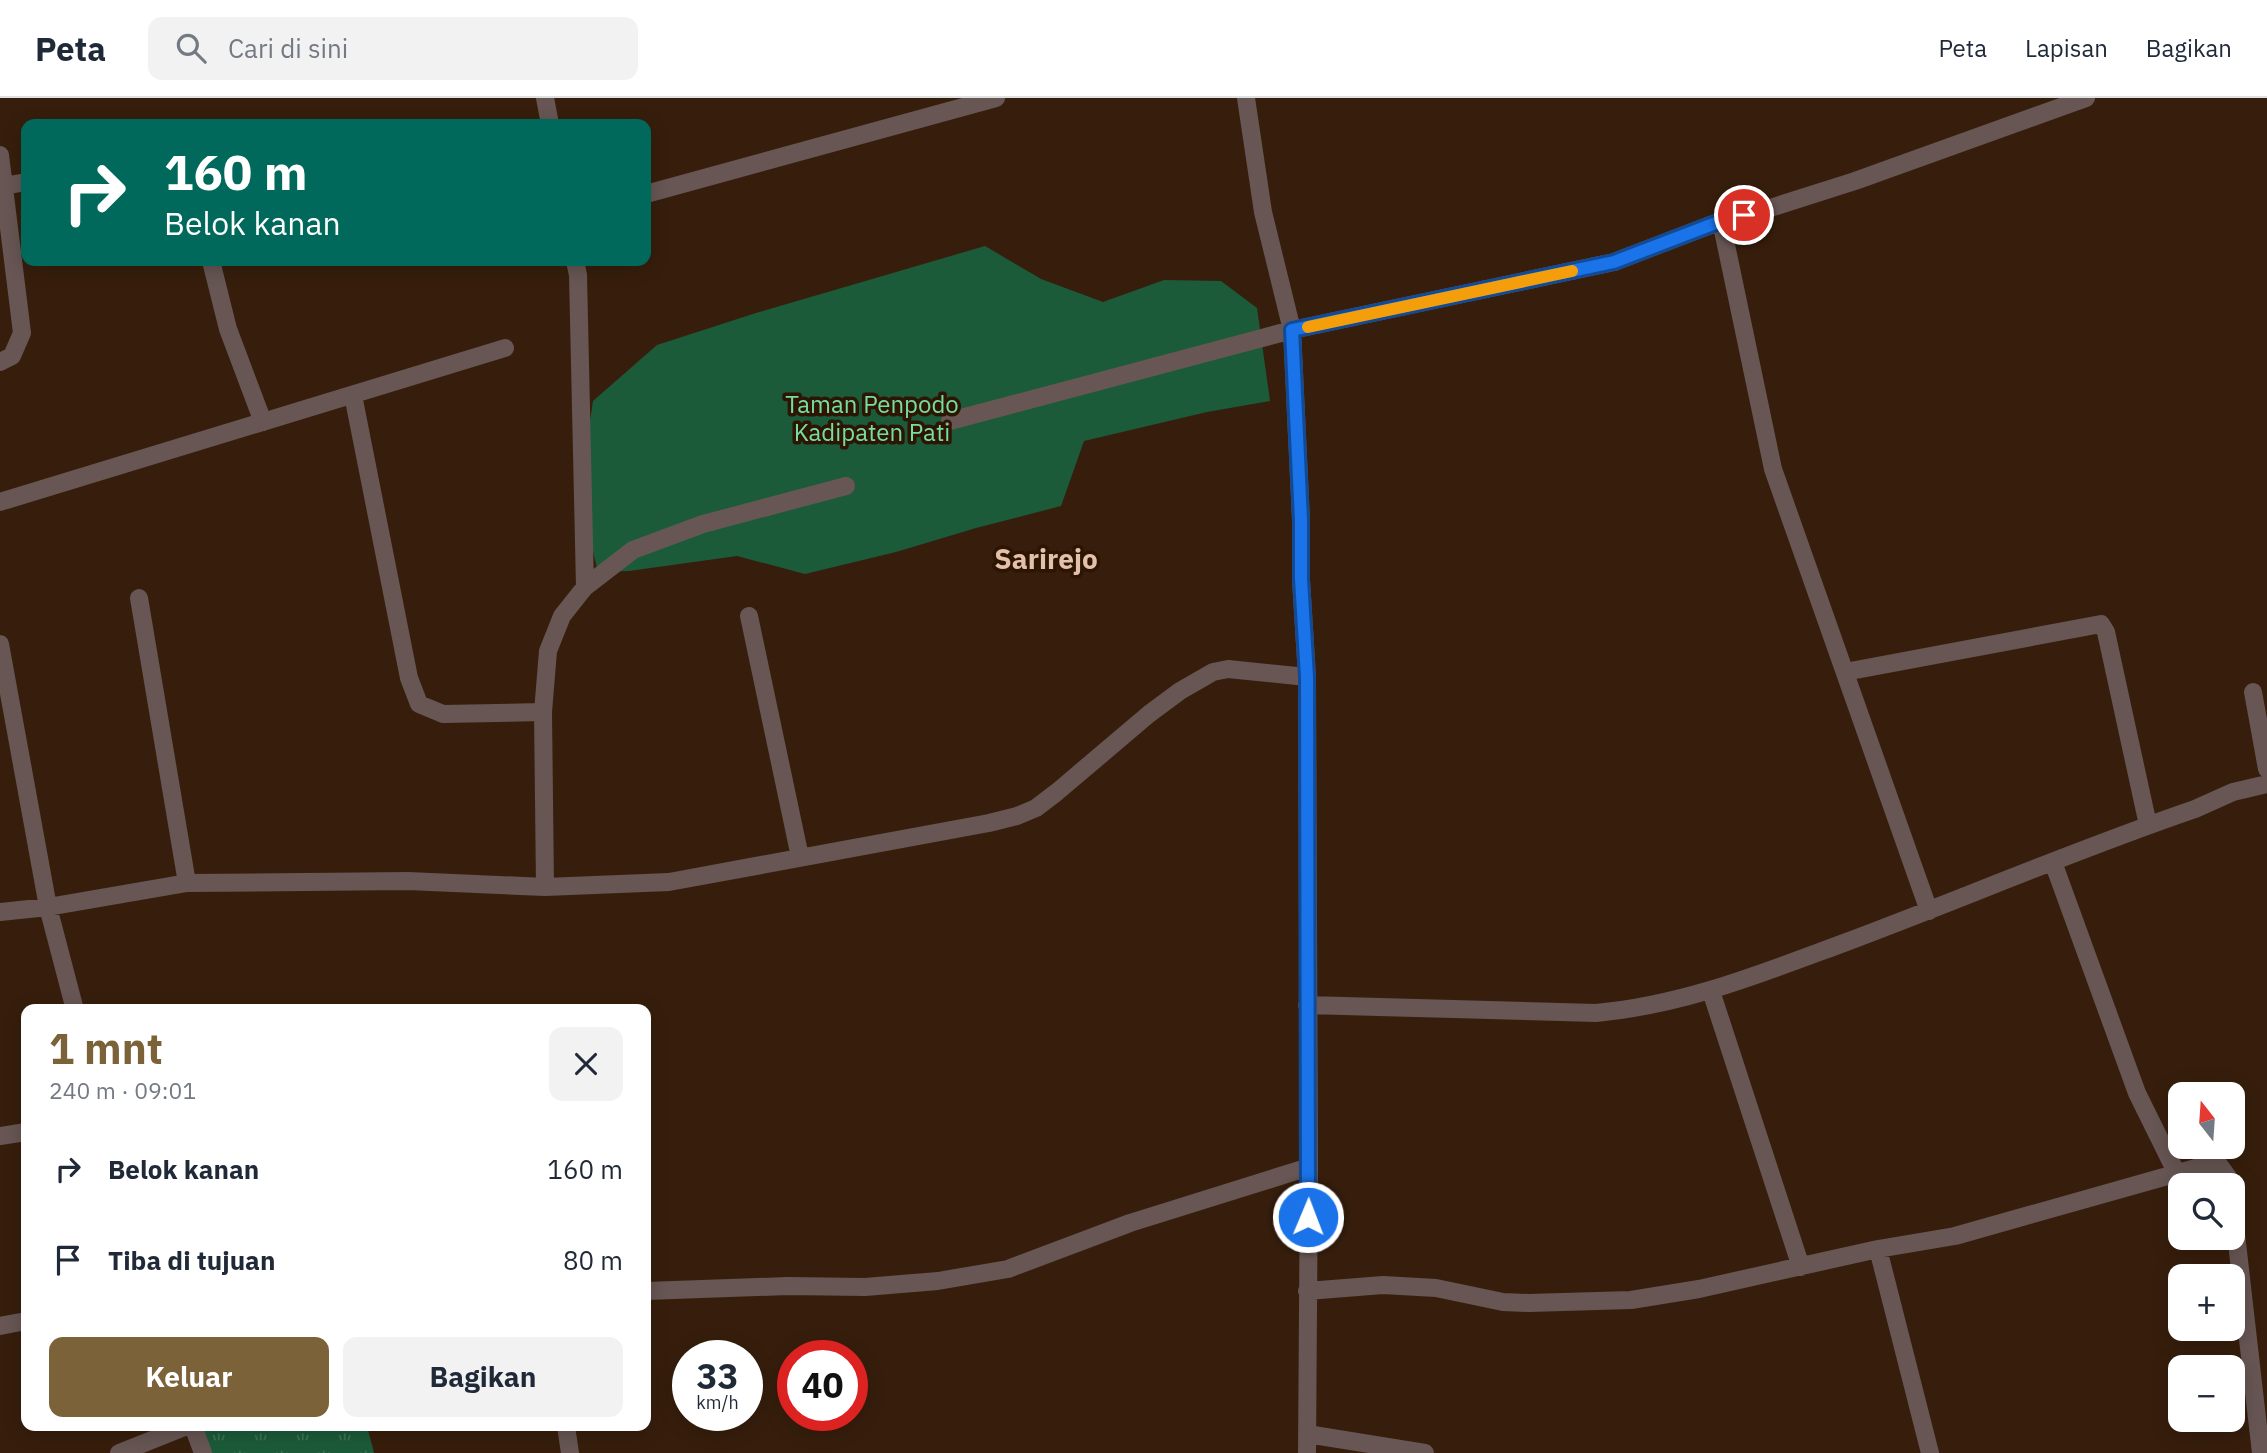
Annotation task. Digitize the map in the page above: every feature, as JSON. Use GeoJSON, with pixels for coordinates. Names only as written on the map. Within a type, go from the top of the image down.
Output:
{"type":"FeatureCollection","features":[{"type":"Feature","properties":{"kind":"street"},"geometry":{"type":"LineString","coordinates":[[545,98],[549,119]]}},
{"type":"Feature","properties":{"kind":"street"},"geometry":{"type":"LineString","coordinates":[[651,193],[996,98]]}},
{"type":"Feature","properties":{"kind":"street"},"geometry":{"type":"LineString","coordinates":[[1246,98],[1263,212],[1292,330],[1301,520],[1301,579],[1307,677],[1307,1453]]}},
{"type":"Feature","properties":{"kind":"street"},"geometry":{"type":"LineString","coordinates":[[950,421],[1292,330],[1614,262],[1721,221],[1855,181],[2086,98]]}},
{"type":"Feature","properties":{"kind":"street"},"geometry":{"type":"LineString","coordinates":[[0,155],[22,333],[12,356],[0,362]]}},
{"type":"Feature","properties":{"kind":"street"},"geometry":{"type":"LineString","coordinates":[[4,186],[21,183]]}},
{"type":"Feature","properties":{"kind":"street"},"geometry":{"type":"LineString","coordinates":[[1721,221],[1773,469],[1929,911]]}},
{"type":"Feature","properties":{"kind":"street"},"geometry":{"type":"LineString","coordinates":[[212,266],[228,329],[263,422]]}},
{"type":"Feature","properties":{"kind":"street"},"geometry":{"type":"LineString","coordinates":[[576,266],[585,587]]}},
{"type":"Feature","properties":{"kind":"street"},"geometry":{"type":"LineString","coordinates":[[0,502],[505,348]]}},
{"type":"Feature","properties":{"kind":"street"},"geometry":{"type":"LineString","coordinates":[[353,395],[409,678],[419,704],[443,714],[543,712]]}},
{"type":"Feature","properties":{"kind":"street"},"geometry":{"type":"LineString","coordinates":[[545,887],[543,712],[548,651],[562,617],[585,587],[632,550],[703,524],[846,486]]}},
{"type":"Feature","properties":{"kind":"street"},"geometry":{"type":"LineString","coordinates":[[139,598],[187,883]]}},
{"type":"Feature","properties":{"kind":"street"},"geometry":{"type":"LineString","coordinates":[[749,616],[800,857]]}},
{"type":"Feature","properties":{"kind":"street"},"geometry":{"type":"LineString","coordinates":[[1845,672],[2102,624],[2106,632],[2148,825]]}},
{"type":"Feature","properties":{"kind":"street"},"geometry":{"type":"LineString","coordinates":[[0,644],[48,907],[73,1004]]}},
{"type":"Feature","properties":{"kind":"street"},"geometry":{"type":"LineString","coordinates":[[0,912],[48,907],[187,883],[408,881],[545,887],[669,882],[989,823],[1026,812],[1057,792],[1180,691],[1213,672],[1228,669],[1307,677]]}},
{"type":"Feature","properties":{"kind":"street"},"geometry":{"type":"LineString","coordinates":[[2253,692],[2267,769]]}},
{"type":"Feature","properties":{"kind":"street"},"geometry":{"type":"LineString","coordinates":[[1307,1005],[1596,1013],[1646,1007],[1711,990],[1929,911],[2233,792],[2267,784]]}},
{"type":"Feature","properties":{"kind":"street"},"geometry":{"type":"LineString","coordinates":[[2053,862],[2137,1093],[2176,1172]]}},
{"type":"Feature","properties":{"kind":"street"},"geometry":{"type":"LineString","coordinates":[[1711,990],[1801,1267]]}},
{"type":"Feature","properties":{"kind":"street"},"geometry":{"type":"LineString","coordinates":[[0,1136],[21,1133]]}},
{"type":"Feature","properties":{"kind":"street"},"geometry":{"type":"LineString","coordinates":[[1307,1291],[1383,1285],[1436,1288],[1503,1302],[1631,1300],[1699,1289],[1878,1248],[1955,1236],[2217,1162],[2225,1173]]}},
{"type":"Feature","properties":{"kind":"street"},"geometry":{"type":"LineString","coordinates":[[651,1291],[789,1286],[865,1287],[938,1281],[1008,1269],[1130,1223],[1309,1167]]}},
{"type":"Feature","properties":{"kind":"street"},"geometry":{"type":"LineString","coordinates":[[1878,1248],[1930,1453]]}},
{"type":"Feature","properties":{"kind":"street"},"geometry":{"type":"LineString","coordinates":[[2240,1250],[2258,1357],[2261,1453]]}},
{"type":"Feature","properties":{"kind":"street"},"geometry":{"type":"LineString","coordinates":[[0,1326],[21,1322]]}},
{"type":"Feature","properties":{"kind":"street"},"geometry":{"type":"LineString","coordinates":[[120,1453],[175,1431]]}},
{"type":"Feature","properties":{"kind":"street"},"geometry":{"type":"LineString","coordinates":[[195,1431],[203,1453]]}},
{"type":"Feature","properties":{"kind":"street"},"geometry":{"type":"LineString","coordinates":[[567,1431],[570,1453]]}},
{"type":"Feature","properties":{"kind":"street"},"geometry":{"type":"LineString","coordinates":[[1307,1434],[1424,1453]]}},
{"type":"Feature","properties":{"kind":"green space","name":"Taman Penpodo Kadipaten Pati"},"geometry":{"type":"Polygon","coordinates":[[[985,246],[1041,279],[1103,302],[1164,280],[1221,281],[1257,308],[1270,401],[1207,412],[1084,441],[1061,506],[896,552],[805,574],[737,556],[629,571],[598,572],[579,494],[593,401],[657,345],[985,246]]]}},
{"type":"Feature","properties":{"kind":"green space"},"geometry":{"type":"Polygon","coordinates":[[[195,1431],[368,1431],[374,1453],[203,1453],[195,1431]]]}},
{"type":"Feature","properties":{"kind":"slow traffic"},"geometry":{"type":"LineString","coordinates":[[1308,327],[1572,271]]}},
{"type":"Feature","properties":{"kind":"district","name":"Sarirejo"},"geometry":{"type":"Point","coordinates":[1046,559]}},
{"type":"Feature","properties":{"kind":"route"},"geometry":{"type":"LineString","coordinates":[[1308,1217],[1307,677],[1292,330],[1614,262],[1721,221],[1744,215]]}}]}
